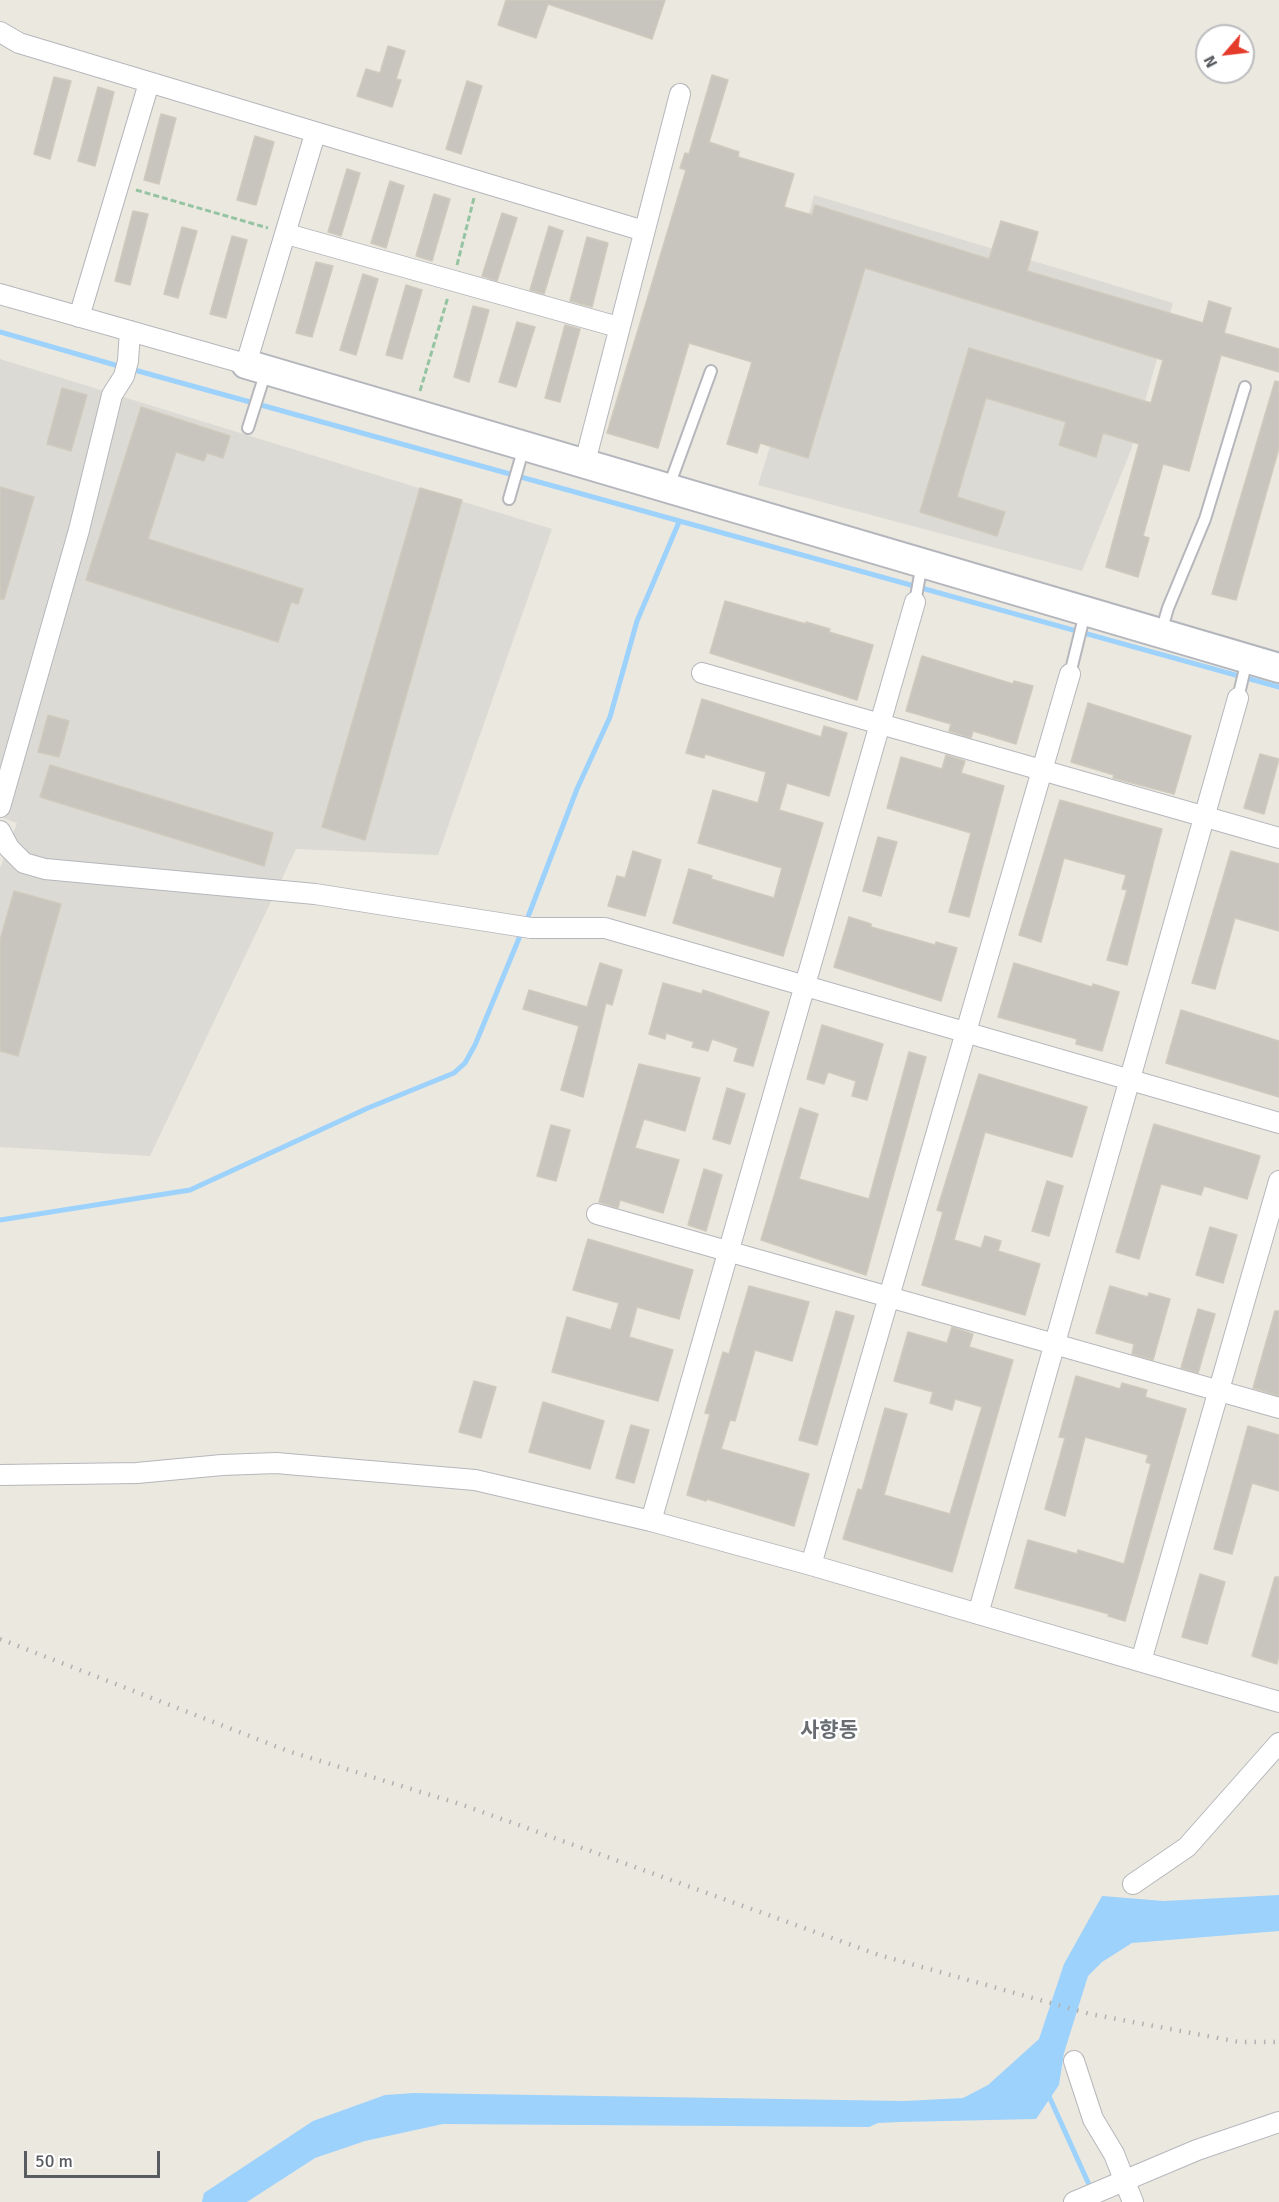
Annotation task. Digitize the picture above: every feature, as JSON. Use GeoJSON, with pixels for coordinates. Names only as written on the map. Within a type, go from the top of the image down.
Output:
{"type":"FeatureCollection","features":[{"type":"Feature","properties":{"kind":"street"},"geometry":{"type":"LineString","coordinates":[[0,32],[20,43],[148,83],[645,231]]}},
{"type":"Feature","properties":{"kind":"street"},"geometry":{"type":"LineString","coordinates":[[79,317],[148,83]]}},
{"type":"Feature","properties":{"kind":"street"},"geometry":{"type":"LineString","coordinates":[[585,462],[680,94]]}},
{"type":"Feature","properties":{"kind":"street"},"geometry":{"type":"LineString","coordinates":[[257,374],[287,234],[315,134]]}},
{"type":"Feature","properties":{"kind":"street"},"geometry":{"type":"LineString","coordinates":[[287,234],[618,327]]}},
{"type":"Feature","properties":{"kind":"street"},"geometry":{"type":"LineString","coordinates":[[0,294],[130,331],[521,458],[585,462],[1083,618],[1161,633],[1246,665],[1279,668]]}},
{"type":"Feature","properties":{"kind":"street"},"geometry":{"type":"LineString","coordinates":[[0,807],[79,530],[112,395],[126,369],[130,331]]}},
{"type":"Feature","properties":{"kind":"street"},"geometry":{"type":"LineString","coordinates":[[651,1521],[916,598]]}},
{"type":"Feature","properties":{"kind":"street"},"geometry":{"type":"LineString","coordinates":[[702,673],[1042,768],[1204,818],[1279,838]]}},
{"type":"Feature","properties":{"kind":"street"},"geometry":{"type":"LineString","coordinates":[[811,1565],[1070,674]]}},
{"type":"Feature","properties":{"kind":"street"},"geometry":{"type":"LineString","coordinates":[[978,1614],[1240,693]]}},
{"type":"Feature","properties":{"kind":"street"},"geometry":{"type":"LineString","coordinates":[[0,831],[9,848],[24,863],[45,869],[315,894],[524,926],[605,928],[1279,1123]]}},
{"type":"Feature","properties":{"kind":"street"},"geometry":{"type":"LineString","coordinates":[[1141,1661],[1279,1181]]}},
{"type":"Feature","properties":{"kind":"street"},"geometry":{"type":"LineString","coordinates":[[597,1214],[1279,1408]]}},
{"type":"Feature","properties":{"kind":"street"},"geometry":{"type":"LineString","coordinates":[[0,1475],[137,1473],[222,1465],[276,1463],[476,1480],[651,1521],[811,1565],[1279,1702]]}},
{"type":"Feature","properties":{"kind":"street"},"geometry":{"type":"LineString","coordinates":[[1133,1884],[1186,1847],[1279,1743]]}},
{"type":"Feature","properties":{"kind":"street"},"geometry":{"type":"LineString","coordinates":[[1074,2061],[1093,2119],[1114,2154],[1133,2202]]}},
{"type":"Feature","properties":{"kind":"street"},"geometry":{"type":"LineString","coordinates":[[1074,2202],[1197,2150],[1279,2122]]}},
{"type":"Feature","properties":{"kind":"lane"},"geometry":{"type":"LineString","coordinates":[[669,487],[711,371]]}},
{"type":"Feature","properties":{"kind":"lane"},"geometry":{"type":"LineString","coordinates":[[248,428],[257,374]]}},
{"type":"Feature","properties":{"kind":"lane"},"geometry":{"type":"LineString","coordinates":[[1161,633],[1168,608],[1205,519],[1245,387]]}},
{"type":"Feature","properties":{"kind":"lane"},"geometry":{"type":"LineString","coordinates":[[509,499],[521,458]]}},
{"type":"Feature","properties":{"kind":"lane"},"geometry":{"type":"LineString","coordinates":[[916,598],[922,567]]}},
{"type":"Feature","properties":{"kind":"lane"},"geometry":{"type":"LineString","coordinates":[[1070,674],[1083,618]]}},
{"type":"Feature","properties":{"kind":"lane"},"geometry":{"type":"LineString","coordinates":[[1240,693],[1246,665]]}},
{"type":"Feature","properties":{"kind":"path"},"geometry":{"type":"LineString","coordinates":[[119,185],[287,234]]}},
{"type":"Feature","properties":{"kind":"shaded area"},"geometry":{"type":"Polygon","coordinates":[[[814,195],[1173,303],[1131,450],[1082,571],[758,485],[831,250],[801,242],[814,195]]]}},
{"type":"Feature","properties":{"kind":"shaded area"},"geometry":{"type":"Polygon","coordinates":[[[0,359],[552,529],[438,855],[296,849],[150,1156],[0,1147],[0,868],[17,823],[0,817],[0,359]]]}},
{"type":"Feature","properties":{"kind":"water"},"geometry":{"type":"Polygon","coordinates":[[[1279,1895],[1279,1931],[1132,1943],[1102,1962],[1088,1976],[1064,2053],[1059,2085],[1036,2119],[878,2123],[869,2127],[443,2124],[365,2141],[315,2158],[247,2202],[202,2202],[204,2193],[313,2121],[385,2095],[414,2093],[904,2101],[963,2098],[988,2085],[1039,2039],[1064,1964],[1102,1896],[1164,1901],[1279,1895]]]}},
{"type":"Feature","properties":{"kind":"building"},"geometry":{"type":"Polygon","coordinates":[[[506,0],[665,0],[652,39],[548,4],[536,38],[498,25],[506,0]]]}},
{"type":"Feature","properties":{"kind":"building"},"geometry":{"type":"Polygon","coordinates":[[[388,46],[405,51],[396,79],[401,80],[392,107],[357,96],[366,69],[380,73],[388,46]]]}},
{"type":"Feature","properties":{"kind":"building"},"geometry":{"type":"Polygon","coordinates":[[[712,75],[728,80],[709,142],[739,152],[738,157],[794,174],[784,207],[812,215],[815,205],[989,259],[1001,221],[1038,232],[1027,271],[1203,323],[1209,301],[1231,308],[1224,333],[1279,349],[1279,372],[1221,355],[1189,471],[1163,464],[1143,536],[1149,538],[1138,577],[1106,567],[1139,444],[1103,433],[1096,457],[1059,445],[1066,422],[986,398],[957,497],[1005,512],[997,536],[920,512],[969,348],[1151,403],[1163,360],[865,268],[808,458],[760,443],[757,453],[727,444],[752,362],[689,343],[658,448],[607,433],[686,170],[680,168],[685,153],[689,154],[712,75]]]}},
{"type":"Feature","properties":{"kind":"building"},"geometry":{"type":"Polygon","coordinates":[[[54,77],[71,81],[50,159],[34,154],[54,77]]]}},
{"type":"Feature","properties":{"kind":"building"},"geometry":{"type":"Polygon","coordinates":[[[467,81],[482,86],[461,154],[446,149],[467,81]]]}},
{"type":"Feature","properties":{"kind":"building"},"geometry":{"type":"Polygon","coordinates":[[[98,87],[114,92],[95,166],[78,161],[98,87]]]}},
{"type":"Feature","properties":{"kind":"building"},"geometry":{"type":"Polygon","coordinates":[[[161,114],[176,118],[159,184],[144,180],[161,114]]]}},
{"type":"Feature","properties":{"kind":"building"},"geometry":{"type":"Polygon","coordinates":[[[255,136],[274,142],[256,205],[237,200],[255,136]]]}},
{"type":"Feature","properties":{"kind":"building"},"geometry":{"type":"Polygon","coordinates":[[[347,169],[360,173],[341,236],[328,232],[347,169]]]}},
{"type":"Feature","properties":{"kind":"building"},"geometry":{"type":"Polygon","coordinates":[[[390,181],[404,186],[386,248],[371,243],[390,181]]]}},
{"type":"Feature","properties":{"kind":"building"},"geometry":{"type":"Polygon","coordinates":[[[434,194],[450,199],[432,261],[416,256],[434,194]]]}},
{"type":"Feature","properties":{"kind":"building"},"geometry":{"type":"Polygon","coordinates":[[[133,211],[148,214],[130,285],[115,281],[133,211]]]}},
{"type":"Feature","properties":{"kind":"building"},"geometry":{"type":"Polygon","coordinates":[[[502,213],[517,218],[497,281],[482,276],[502,213]]]}},
{"type":"Feature","properties":{"kind":"building"},"geometry":{"type":"Polygon","coordinates":[[[549,226],[563,231],[544,294],[530,290],[549,226]]]}},
{"type":"Feature","properties":{"kind":"building"},"geometry":{"type":"Polygon","coordinates":[[[182,227],[197,231],[178,298],[164,294],[182,227]]]}},
{"type":"Feature","properties":{"kind":"building"},"geometry":{"type":"Polygon","coordinates":[[[232,236],[247,240],[226,318],[210,314],[232,236]]]}},
{"type":"Feature","properties":{"kind":"building"},"geometry":{"type":"Polygon","coordinates":[[[587,237],[608,243],[592,307],[570,301],[587,237]]]}},
{"type":"Feature","properties":{"kind":"building"},"geometry":{"type":"Polygon","coordinates":[[[316,262],[333,266],[312,337],[296,333],[316,262]]]}},
{"type":"Feature","properties":{"kind":"building"},"geometry":{"type":"Polygon","coordinates":[[[363,274],[378,279],[356,355],[340,350],[363,274]]]}},
{"type":"Feature","properties":{"kind":"building"},"geometry":{"type":"Polygon","coordinates":[[[406,285],[422,290],[402,359],[386,355],[406,285]]]}},
{"type":"Feature","properties":{"kind":"building"},"geometry":{"type":"Polygon","coordinates":[[[473,306],[489,310],[469,382],[454,377],[473,306]]]}},
{"type":"Feature","properties":{"kind":"building"},"geometry":{"type":"Polygon","coordinates":[[[517,322],[535,327],[516,387],[499,382],[517,322]]]}},
{"type":"Feature","properties":{"kind":"building"},"geometry":{"type":"Polygon","coordinates":[[[565,325],[580,329],[560,402],[545,398],[565,325]]]}},
{"type":"Feature","properties":{"kind":"building"},"geometry":{"type":"Polygon","coordinates":[[[1275,381],[1279,382],[1279,448],[1236,600],[1212,594],[1275,381]]]}},
{"type":"Feature","properties":{"kind":"building"},"geometry":{"type":"Polygon","coordinates":[[[62,388],[87,395],[71,451],[47,444],[62,388]]]}},
{"type":"Feature","properties":{"kind":"building"},"geometry":{"type":"Polygon","coordinates":[[[141,407],[230,436],[223,458],[207,453],[204,461],[176,452],[148,539],[303,589],[298,604],[291,602],[278,642],[86,580],[141,407]]]}},
{"type":"Feature","properties":{"kind":"building"},"geometry":{"type":"Polygon","coordinates":[[[0,487],[34,497],[4,599],[0,599],[0,487]]]}},
{"type":"Feature","properties":{"kind":"building"},"geometry":{"type":"Polygon","coordinates":[[[420,488],[462,500],[365,840],[322,827],[420,488]]]}},
{"type":"Feature","properties":{"kind":"building"},"geometry":{"type":"Polygon","coordinates":[[[725,601],[830,629],[829,632],[873,645],[857,700],[710,653],[725,601]]]}},
{"type":"Feature","properties":{"kind":"building"},"geometry":{"type":"Polygon","coordinates":[[[922,656],[1013,684],[1014,681],[1033,686],[1016,744],[973,731],[971,738],[949,731],[951,724],[906,711],[922,656]]]}},
{"type":"Feature","properties":{"kind":"building"},"geometry":{"type":"Polygon","coordinates":[[[702,699],[821,737],[824,726],[847,733],[829,796],[787,783],[779,810],[823,823],[783,956],[673,923],[689,869],[712,876],[711,879],[774,898],[782,868],[698,843],[713,790],[758,803],[766,772],[705,754],[704,758],[686,753],[702,699]]]}},
{"type":"Feature","properties":{"kind":"building"},"geometry":{"type":"Polygon","coordinates":[[[1088,703],[1191,736],[1174,794],[1113,778],[1114,775],[1071,762],[1088,703]]]}},
{"type":"Feature","properties":{"kind":"building"},"geometry":{"type":"Polygon","coordinates":[[[48,715],[69,721],[59,757],[38,752],[48,715]]]}},
{"type":"Feature","properties":{"kind":"building"},"geometry":{"type":"Polygon","coordinates":[[[1260,754],[1279,759],[1264,814],[1244,808],[1260,754]]]}},
{"type":"Feature","properties":{"kind":"building"},"geometry":{"type":"Polygon","coordinates":[[[946,755],[965,761],[961,773],[1004,786],[969,917],[949,912],[971,833],[887,808],[901,757],[942,769],[946,755]]]}},
{"type":"Feature","properties":{"kind":"building"},"geometry":{"type":"Polygon","coordinates":[[[50,765],[273,833],[264,866],[40,797],[50,765]]]}},
{"type":"Feature","properties":{"kind":"building"},"geometry":{"type":"Polygon","coordinates":[[[1060,800],[1162,829],[1127,965],[1107,960],[1127,890],[1122,889],[1126,875],[1064,858],[1041,942],[1019,935],[1060,800]]]}},
{"type":"Feature","properties":{"kind":"building"},"geometry":{"type":"Polygon","coordinates":[[[878,837],[897,842],[881,896],[863,891],[878,837]]]}},
{"type":"Feature","properties":{"kind":"building"},"geometry":{"type":"Polygon","coordinates":[[[633,851],[661,860],[645,916],[608,906],[617,876],[625,878],[633,851]]]}},
{"type":"Feature","properties":{"kind":"building"},"geometry":{"type":"Polygon","coordinates":[[[1231,851],[1279,864],[1279,931],[1235,918],[1215,989],[1192,983],[1231,851]]]}},
{"type":"Feature","properties":{"kind":"building"},"geometry":{"type":"Polygon","coordinates":[[[14,891],[61,904],[18,1056],[0,1051],[0,940],[14,891]]]}},
{"type":"Feature","properties":{"kind":"building"},"geometry":{"type":"Polygon","coordinates":[[[849,917],[871,924],[871,927],[935,945],[936,942],[957,948],[941,1001],[834,967],[849,917]]]}},
{"type":"Feature","properties":{"kind":"building"},"geometry":{"type":"Polygon","coordinates":[[[600,963],[622,970],[612,1005],[606,1003],[583,1097],[561,1090],[579,1026],[523,1009],[529,990],[587,1007],[600,963]]]}},
{"type":"Feature","properties":{"kind":"building"},"geometry":{"type":"Polygon","coordinates":[[[1014,963],[1092,987],[1093,984],[1119,992],[1102,1051],[1076,1044],[1077,1039],[998,1017],[1014,963]]]}},
{"type":"Feature","properties":{"kind":"building"},"geometry":{"type":"Polygon","coordinates":[[[663,983],[702,994],[703,990],[769,1012],[753,1066],[734,1061],[738,1048],[712,1039],[708,1051],[692,1047],[694,1042],[666,1033],[665,1039],[649,1034],[663,983]]]}},
{"type":"Feature","properties":{"kind":"building"},"geometry":{"type":"Polygon","coordinates":[[[1181,1010],[1279,1041],[1279,1097],[1166,1063],[1181,1010]]]}},
{"type":"Feature","properties":{"kind":"building"},"geometry":{"type":"Polygon","coordinates":[[[822,1025],[883,1044],[867,1100],[852,1096],[856,1081],[828,1072],[824,1084],[807,1079],[822,1025]]]}},
{"type":"Feature","properties":{"kind":"building"},"geometry":{"type":"Polygon","coordinates":[[[909,1052],[926,1057],[866,1275],[761,1240],[800,1108],[818,1114],[799,1179],[869,1199],[909,1052]]]}},
{"type":"Feature","properties":{"kind":"building"},"geometry":{"type":"Polygon","coordinates":[[[639,1064],[700,1078],[685,1131],[644,1119],[635,1148],[679,1160],[663,1213],[620,1200],[618,1208],[599,1202],[639,1064]]]}},
{"type":"Feature","properties":{"kind":"building"},"geometry":{"type":"Polygon","coordinates":[[[979,1074],[1087,1107],[1072,1157],[985,1132],[954,1240],[981,1248],[985,1236],[1001,1241],[998,1251],[1040,1264],[1025,1315],[922,1285],[943,1212],[937,1210],[979,1074]]]}},
{"type":"Feature","properties":{"kind":"building"},"geometry":{"type":"Polygon","coordinates":[[[727,1088],[745,1094],[730,1144],[713,1139],[727,1088]]]}},
{"type":"Feature","properties":{"kind":"building"},"geometry":{"type":"Polygon","coordinates":[[[1154,1124],[1260,1156],[1247,1199],[1204,1186],[1201,1195],[1161,1184],[1139,1259],[1116,1252],[1154,1124]]]}},
{"type":"Feature","properties":{"kind":"building"},"geometry":{"type":"Polygon","coordinates":[[[551,1125],[570,1130],[556,1181],[537,1176],[551,1125]]]}},
{"type":"Feature","properties":{"kind":"building"},"geometry":{"type":"Polygon","coordinates":[[[704,1169],[722,1175],[706,1231],[688,1225],[704,1169]]]}},
{"type":"Feature","properties":{"kind":"building"},"geometry":{"type":"Polygon","coordinates":[[[1047,1181],[1063,1186],[1049,1236],[1032,1231],[1047,1181]]]}},
{"type":"Feature","properties":{"kind":"building"},"geometry":{"type":"Polygon","coordinates":[[[1210,1227],[1237,1235],[1223,1283],[1196,1275],[1210,1227]]]}},
{"type":"Feature","properties":{"kind":"building"},"geometry":{"type":"Polygon","coordinates":[[[588,1239],[693,1270],[679,1319],[637,1307],[629,1337],[673,1350],[658,1401],[552,1372],[567,1317],[611,1330],[619,1303],[573,1290],[588,1239]]]}},
{"type":"Feature","properties":{"kind":"building"},"geometry":{"type":"Polygon","coordinates":[[[749,1286],[809,1302],[792,1361],[755,1350],[735,1421],[730,1420],[721,1449],[809,1474],[794,1526],[687,1495],[710,1414],[705,1413],[723,1352],[729,1354],[749,1286]]]}},
{"type":"Feature","properties":{"kind":"building"},"geometry":{"type":"Polygon","coordinates":[[[1110,1286],[1148,1297],[1149,1293],[1170,1299],[1153,1360],[1132,1354],[1134,1344],[1096,1333],[1110,1286]]]}},
{"type":"Feature","properties":{"kind":"building"},"geometry":{"type":"Polygon","coordinates":[[[1198,1309],[1215,1314],[1198,1373],[1181,1368],[1198,1309]]]}},
{"type":"Feature","properties":{"kind":"building"},"geometry":{"type":"Polygon","coordinates":[[[836,1311],[854,1316],[817,1445],[799,1440],[836,1311]]]}},
{"type":"Feature","properties":{"kind":"building"},"geometry":{"type":"Polygon","coordinates":[[[1275,1311],[1279,1311],[1279,1396],[1253,1388],[1275,1311]]]}},
{"type":"Feature","properties":{"kind":"building"},"geometry":{"type":"Polygon","coordinates":[[[952,1327],[973,1334],[969,1347],[1013,1360],[952,1572],[843,1539],[858,1489],[862,1490],[885,1408],[907,1414],[884,1495],[950,1514],[982,1407],[955,1399],[952,1410],[930,1403],[933,1392],[894,1381],[908,1332],[947,1343],[952,1327]]]}},
{"type":"Feature","properties":{"kind":"building"},"geometry":{"type":"Polygon","coordinates":[[[1076,1376],[1120,1389],[1122,1383],[1147,1390],[1145,1397],[1186,1409],[1125,1621],[1108,1616],[1109,1614],[1015,1588],[1028,1540],[1077,1554],[1078,1550],[1124,1564],[1151,1464],[1146,1462],[1148,1455],[1085,1437],[1065,1516],[1045,1509],[1065,1438],[1059,1437],[1076,1376]]]}},
{"type":"Feature","properties":{"kind":"building"},"geometry":{"type":"Polygon","coordinates":[[[474,1381],[496,1387],[481,1438],[459,1432],[474,1381]]]}},
{"type":"Feature","properties":{"kind":"building"},"geometry":{"type":"Polygon","coordinates":[[[543,1402],[604,1421],[590,1469],[529,1452],[543,1402]]]}},
{"type":"Feature","properties":{"kind":"building"},"geometry":{"type":"Polygon","coordinates":[[[631,1425],[649,1430],[634,1483],[616,1478],[631,1425]]]}},
{"type":"Feature","properties":{"kind":"building"},"geometry":{"type":"Polygon","coordinates":[[[1248,1426],[1279,1435],[1279,1491],[1252,1483],[1232,1554],[1214,1549],[1248,1426]]]}},
{"type":"Feature","properties":{"kind":"building"},"geometry":{"type":"Polygon","coordinates":[[[1200,1574],[1225,1582],[1207,1644],[1182,1637],[1200,1574]]]}},
{"type":"Feature","properties":{"kind":"building"},"geometry":{"type":"Polygon","coordinates":[[[1275,1577],[1279,1577],[1277,1664],[1252,1656],[1275,1577]]]}},
{"type":"Feature","properties":{"kind":"waterway"},"geometry":{"type":"LineString","coordinates":[[0,332],[122,367]]}},
{"type":"Feature","properties":{"kind":"waterway"},"geometry":{"type":"LineString","coordinates":[[131,369],[1279,687]]}},
{"type":"Feature","properties":{"kind":"waterway"},"geometry":{"type":"LineString","coordinates":[[526,922],[577,789],[610,717],[637,621],[679,522]]}},
{"type":"Feature","properties":{"kind":"waterway"},"geometry":{"type":"LineString","coordinates":[[0,1220],[190,1190],[368,1108],[454,1073],[465,1063],[475,1045],[522,931]]}},
{"type":"Feature","properties":{"kind":"waterway"},"geometry":{"type":"LineString","coordinates":[[1048,2094],[1091,2189]]}},
{"type":"Feature","properties":{"kind":"railway"},"geometry":{"type":"LineString","coordinates":[[0,1639],[288,1751],[463,1805],[879,1955],[1090,2014],[1239,2042],[1279,2042]]}},
{"type":"Feature","properties":{"kind":"district","name":"사향동"},"geometry":{"type":"Point","coordinates":[829,1731]}}]}
